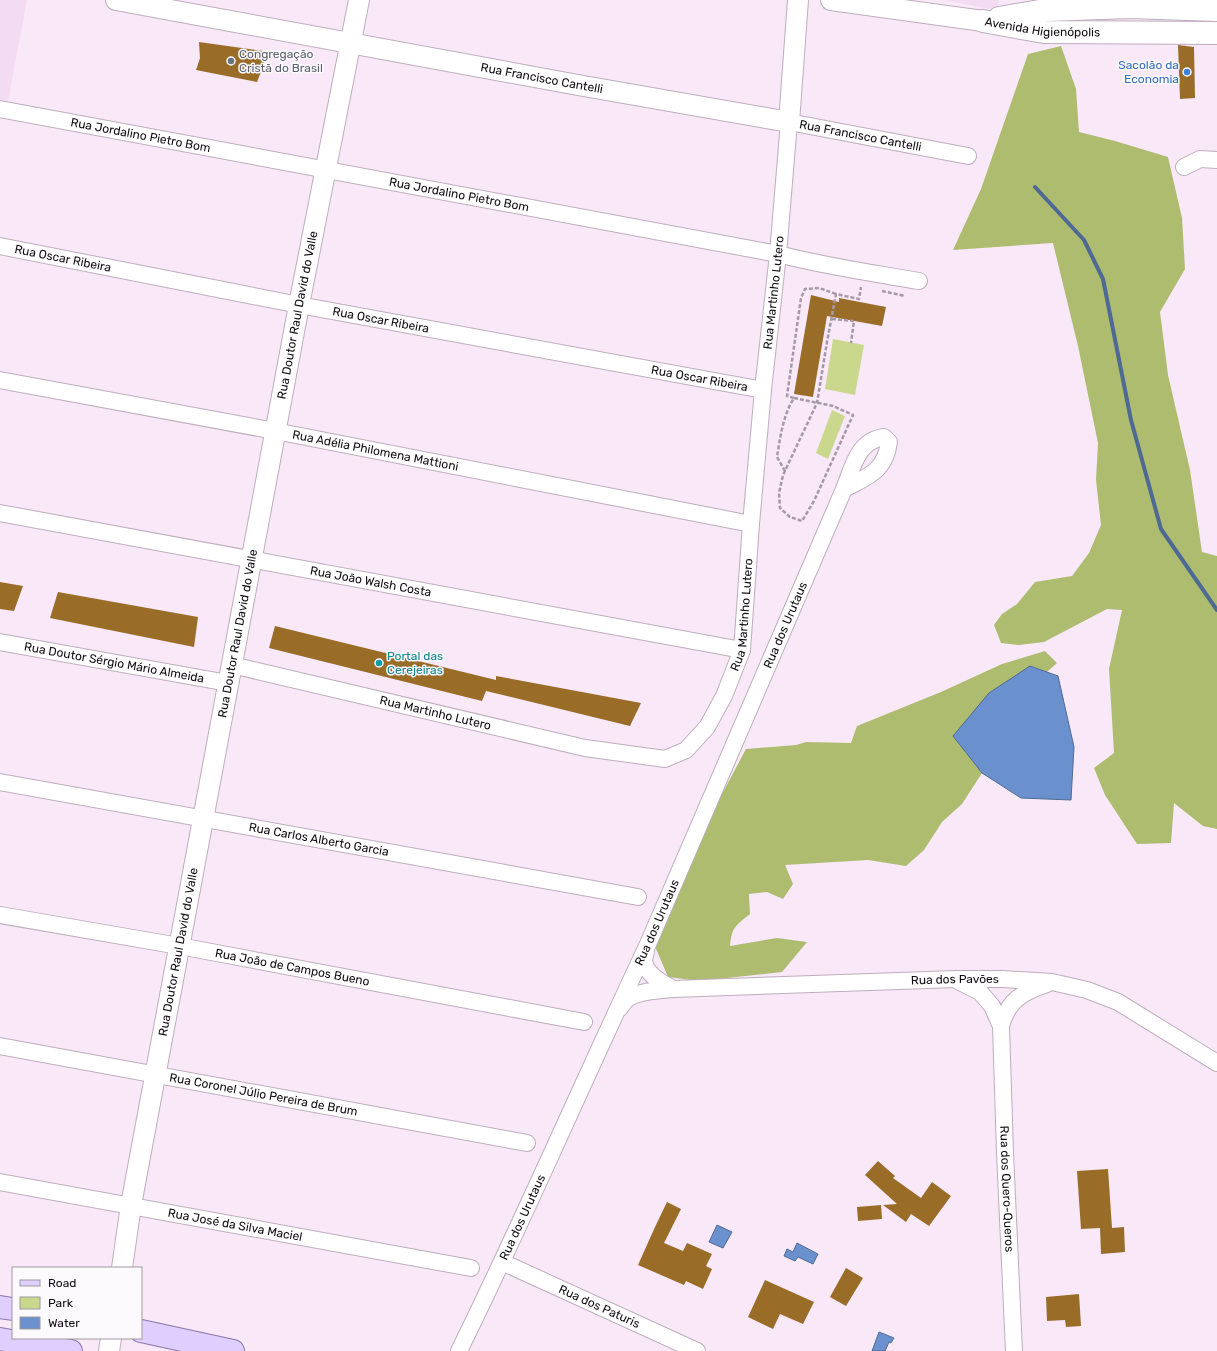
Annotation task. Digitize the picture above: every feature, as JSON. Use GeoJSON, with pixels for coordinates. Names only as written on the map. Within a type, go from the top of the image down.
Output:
{"type":"FeatureCollection","features":[{"type":"Feature","properties":{"kind":"main road","name":"Avenida Higienópolis"},"geometry":{"type":"LineString","coordinates":[[983,21],[1046,10],[1130,4],[1217,10]]}},
{"type":"Feature","properties":{"kind":"main road","name":"Avenida Higienópolis"},"geometry":{"type":"LineString","coordinates":[[983,21],[1044,32],[1217,33]]}},
{"type":"Feature","properties":{"kind":"main road"},"geometry":{"type":"LineString","coordinates":[[0,1307],[12,1309]]}},
{"type":"Feature","properties":{"kind":"main road"},"geometry":{"type":"LineString","coordinates":[[142,1332],[233,1351]]}},
{"type":"Feature","properties":{"kind":"main road"},"geometry":{"type":"LineString","coordinates":[[0,1339],[71,1351]]}},
{"type":"Feature","properties":{"kind":"street","name":"Rua Francisco Cantelli"},"geometry":{"type":"LineString","coordinates":[[116,0],[350,42],[578,86],[789,122],[968,156]]}},
{"type":"Feature","properties":{"kind":"street","name":"Rua Doutor Raul David do Valle"},"geometry":{"type":"LineString","coordinates":[[122,1267],[131,1205],[251,559],[359,0]]}},
{"type":"Feature","properties":{"kind":"street","name":"Rua Martinho Lutero"},"geometry":{"type":"LineString","coordinates":[[230,674],[585,748],[665,759],[686,750],[707,728],[724,696],[742,650],[763,390],[778,254],[798,0]]}},
{"type":"Feature","properties":{"kind":"street"},"geometry":{"type":"LineString","coordinates":[[831,0],[983,21]]}},
{"type":"Feature","properties":{"kind":"street"},"geometry":{"type":"LineString","coordinates":[[1125,33],[1130,4]]}},
{"type":"Feature","properties":{"kind":"street","name":"Rua Jordalino Pietro Bom"},"geometry":{"type":"LineString","coordinates":[[0,109],[919,281]]}},
{"type":"Feature","properties":{"kind":"street"},"geometry":{"type":"LineString","coordinates":[[1184,167],[1200,159],[1217,160]]}},
{"type":"Feature","properties":{"kind":"street","name":"Rua Oscar Ribeira"},"geometry":{"type":"LineString","coordinates":[[0,246],[299,305],[763,390]]}},
{"type":"Feature","properties":{"kind":"street","name":"Rua Adélia Philomena Mattioni"},"geometry":{"type":"LineString","coordinates":[[0,380],[276,431],[751,524]]}},
{"type":"Feature","properties":{"kind":"street","name":"Rua dos Urutaus"},"geometry":{"type":"LineString","coordinates":[[459,1351],[502,1262],[648,944],[844,489]]}},
{"type":"Feature","properties":{"kind":"street","name":"Rua João Walsh Costa"},"geometry":{"type":"LineString","coordinates":[[0,512],[742,650]]}},
{"type":"Feature","properties":{"kind":"street","name":"Rua Doutor Sérgio Mário Almeida"},"geometry":{"type":"LineString","coordinates":[[0,642],[230,674]]}},
{"type":"Feature","properties":{"kind":"street","name":"Rua Carlos Alberto Garcia"},"geometry":{"type":"LineString","coordinates":[[0,782],[638,896]]}},
{"type":"Feature","properties":{"kind":"street","name":"Rua João de Campos Bueno"},"geometry":{"type":"LineString","coordinates":[[0,915],[179,946],[584,1022]]}},
{"type":"Feature","properties":{"kind":"street"},"geometry":{"type":"LineString","coordinates":[[648,944],[644,960],[648,969],[656,979],[673,989]]}},
{"type":"Feature","properties":{"kind":"street","name":"Rua dos Pavões"},"geometry":{"type":"LineString","coordinates":[[614,1016],[626,999],[640,993],[656,990],[956,979],[1004,979],[1052,982],[1087,990],[1118,1002],[1217,1063]]}},
{"type":"Feature","properties":{"kind":"street","name":"Rua dos Quero-Queros"},"geometry":{"type":"LineString","coordinates":[[956,979],[980,992],[992,1006],[1002,1026]]}},
{"type":"Feature","properties":{"kind":"street","name":"Rua dos Quero-Queros"},"geometry":{"type":"LineString","coordinates":[[1014,1351],[1005,1152],[1002,1026],[1004,1017],[1010,1006],[1019,996],[1029,990],[1052,982]]}},
{"type":"Feature","properties":{"kind":"street","name":"Rua Coronel Júlio Pereira de Brum"},"geometry":{"type":"LineString","coordinates":[[0,1046],[527,1143]]}},
{"type":"Feature","properties":{"kind":"street","name":"Rua José da Silva Maciel"},"geometry":{"type":"LineString","coordinates":[[0,1182],[471,1268]]}},
{"type":"Feature","properties":{"kind":"street","name":"Rua dos Paturis"},"geometry":{"type":"LineString","coordinates":[[502,1262],[696,1351]]}},
{"type":"Feature","properties":{"kind":"street"},"geometry":{"type":"LineString","coordinates":[[109,1351],[112,1339]]}},
{"type":"Feature","properties":{"kind":"path"},"geometry":{"type":"LineString","coordinates":[[836,294],[817,403],[785,471],[779,492],[780,508],[790,517],[802,521],[814,501],[853,415],[833,406],[817,403],[794,398],[787,396],[802,298],[805,289],[819,288],[836,294],[859,299],[861,287]]}},
{"type":"Feature","properties":{"kind":"path"},"geometry":{"type":"LineString","coordinates":[[832,318],[854,321],[850,343]]}},
{"type":"Feature","properties":{"kind":"path"},"geometry":{"type":"LineString","coordinates":[[785,471],[777,458],[781,433],[789,406],[794,398]]}},
{"type":"Feature","properties":{"kind":"shaded area"},"geometry":{"type":"Polygon","coordinates":[[[0,0],[27,0],[8,101],[0,100],[0,0]]]}},
{"type":"Feature","properties":{"kind":"shaded area"},"geometry":{"type":"Polygon","coordinates":[[[944,0],[999,0],[996,10],[944,0]]]}},
{"type":"Feature","properties":{"kind":"green space"},"geometry":{"type":"Polygon","coordinates":[[[1061,46],[1076,89],[1079,132],[1168,157],[1182,218],[1185,269],[1160,312],[1168,375],[1190,470],[1202,552],[1217,556],[1217,829],[1203,826],[1174,803],[1171,843],[1137,844],[1105,795],[1094,768],[1114,753],[1109,669],[1122,610],[1107,609],[1044,642],[1019,645],[1001,643],[994,625],[1002,614],[1017,604],[1035,582],[1072,576],[1089,553],[1101,525],[1096,480],[1098,443],[1078,346],[1053,243],[953,250],[981,189],[1028,54],[1061,46]]]}},
{"type":"Feature","properties":{"kind":"green space"},"geometry":{"type":"Polygon","coordinates":[[[833,339],[864,345],[855,395],[825,389],[833,339]]]}},
{"type":"Feature","properties":{"kind":"green space"},"geometry":{"type":"Polygon","coordinates":[[[832,410],[845,416],[828,459],[816,453],[832,410]]]}},
{"type":"Feature","properties":{"kind":"green space"},"geometry":{"type":"Polygon","coordinates":[[[1045,651],[1057,663],[1047,672],[1030,666],[953,736],[982,773],[962,804],[942,822],[924,850],[906,866],[868,860],[785,865],[793,884],[783,899],[767,892],[749,894],[750,914],[735,927],[730,946],[777,938],[807,942],[782,972],[699,981],[668,977],[654,944],[706,824],[746,749],[796,745],[806,742],[851,743],[857,726],[941,692],[1002,664],[1045,651]]]}},
{"type":"Feature","properties":{"kind":"water"},"geometry":{"type":"Polygon","coordinates":[[[1030,666],[1058,676],[1074,747],[1071,800],[1021,798],[982,773],[953,736],[989,693],[1030,666]]]}},
{"type":"Feature","properties":{"kind":"water"},"geometry":{"type":"Polygon","coordinates":[[[717,1225],[732,1232],[723,1248],[709,1242],[717,1225]]]}},
{"type":"Feature","properties":{"kind":"water"},"geometry":{"type":"Polygon","coordinates":[[[797,1243],[818,1254],[813,1264],[798,1257],[795,1261],[784,1256],[787,1249],[793,1252],[797,1243]]]}},
{"type":"Feature","properties":{"kind":"water"},"geometry":{"type":"Polygon","coordinates":[[[879,1332],[894,1338],[891,1343],[889,1342],[885,1351],[872,1351],[879,1332]]]}},
{"type":"Feature","properties":{"kind":"building","name":"Congregação Cristã do Brasil"},"geometry":{"type":"Polygon","coordinates":[[[199,42],[263,51],[264,64],[257,82],[196,70],[200,58],[199,42]]]}},
{"type":"Feature","properties":{"kind":"building","name":"Sacolão da Economia"},"geometry":{"type":"Polygon","coordinates":[[[1178,45],[1194,47],[1195,98],[1180,99],[1178,45]]]}},
{"type":"Feature","properties":{"kind":"building"},"geometry":{"type":"Polygon","coordinates":[[[811,295],[839,302],[839,298],[886,307],[882,326],[827,316],[813,397],[794,394],[811,295]]]}},
{"type":"Feature","properties":{"kind":"building"},"geometry":{"type":"Polygon","coordinates":[[[0,582],[23,586],[14,611],[0,609],[0,582]]]}},
{"type":"Feature","properties":{"kind":"building"},"geometry":{"type":"Polygon","coordinates":[[[58,592],[198,617],[194,647],[50,618],[58,592]]]}},
{"type":"Feature","properties":{"kind":"building","name":"Portal das Cerejeiras"},"geometry":{"type":"Polygon","coordinates":[[[275,626],[496,680],[496,676],[641,703],[630,726],[486,691],[482,701],[269,648],[275,626]]]}},
{"type":"Feature","properties":{"kind":"building"},"geometry":{"type":"Polygon","coordinates":[[[878,1161],[895,1176],[893,1178],[921,1198],[932,1182],[951,1196],[929,1226],[911,1214],[906,1222],[883,1205],[897,1204],[865,1175],[878,1161]]]}},
{"type":"Feature","properties":{"kind":"building"},"geometry":{"type":"Polygon","coordinates":[[[1108,1169],[1112,1228],[1124,1227],[1125,1252],[1101,1254],[1100,1228],[1081,1229],[1077,1171],[1108,1169]]]}},
{"type":"Feature","properties":{"kind":"building"},"geometry":{"type":"Polygon","coordinates":[[[667,1202],[681,1209],[664,1243],[683,1251],[687,1243],[712,1254],[706,1266],[712,1269],[703,1289],[686,1281],[684,1285],[638,1265],[667,1202]]]}},
{"type":"Feature","properties":{"kind":"building"},"geometry":{"type":"Polygon","coordinates":[[[881,1205],[882,1219],[858,1221],[857,1207],[881,1205]]]}},
{"type":"Feature","properties":{"kind":"building"},"geometry":{"type":"Polygon","coordinates":[[[846,1268],[863,1278],[846,1306],[830,1297],[846,1268]]]}},
{"type":"Feature","properties":{"kind":"building"},"geometry":{"type":"Polygon","coordinates":[[[765,1280],[814,1302],[803,1324],[780,1314],[773,1329],[748,1317],[765,1280]]]}},
{"type":"Feature","properties":{"kind":"building"},"geometry":{"type":"Polygon","coordinates":[[[1079,1294],[1081,1326],[1066,1327],[1065,1320],[1047,1321],[1046,1297],[1079,1294]]]}},
{"type":"Feature","properties":{"kind":"waterway"},"geometry":{"type":"LineString","coordinates":[[1035,187],[1084,240],[1103,279],[1131,420],[1161,529],[1217,610]]}},
{"type":"Feature","properties":{"kind":"place","name":"Congregação Cristã do Brasil"},"geometry":{"type":"Point","coordinates":[231,61]}},
{"type":"Feature","properties":{"kind":"place","name":"Sacolão da Economia"},"geometry":{"type":"Point","coordinates":[1187,72]}},
{"type":"Feature","properties":{"kind":"place","name":"Portal das Cerejeiras"},"geometry":{"type":"Point","coordinates":[379,663]}}]}
